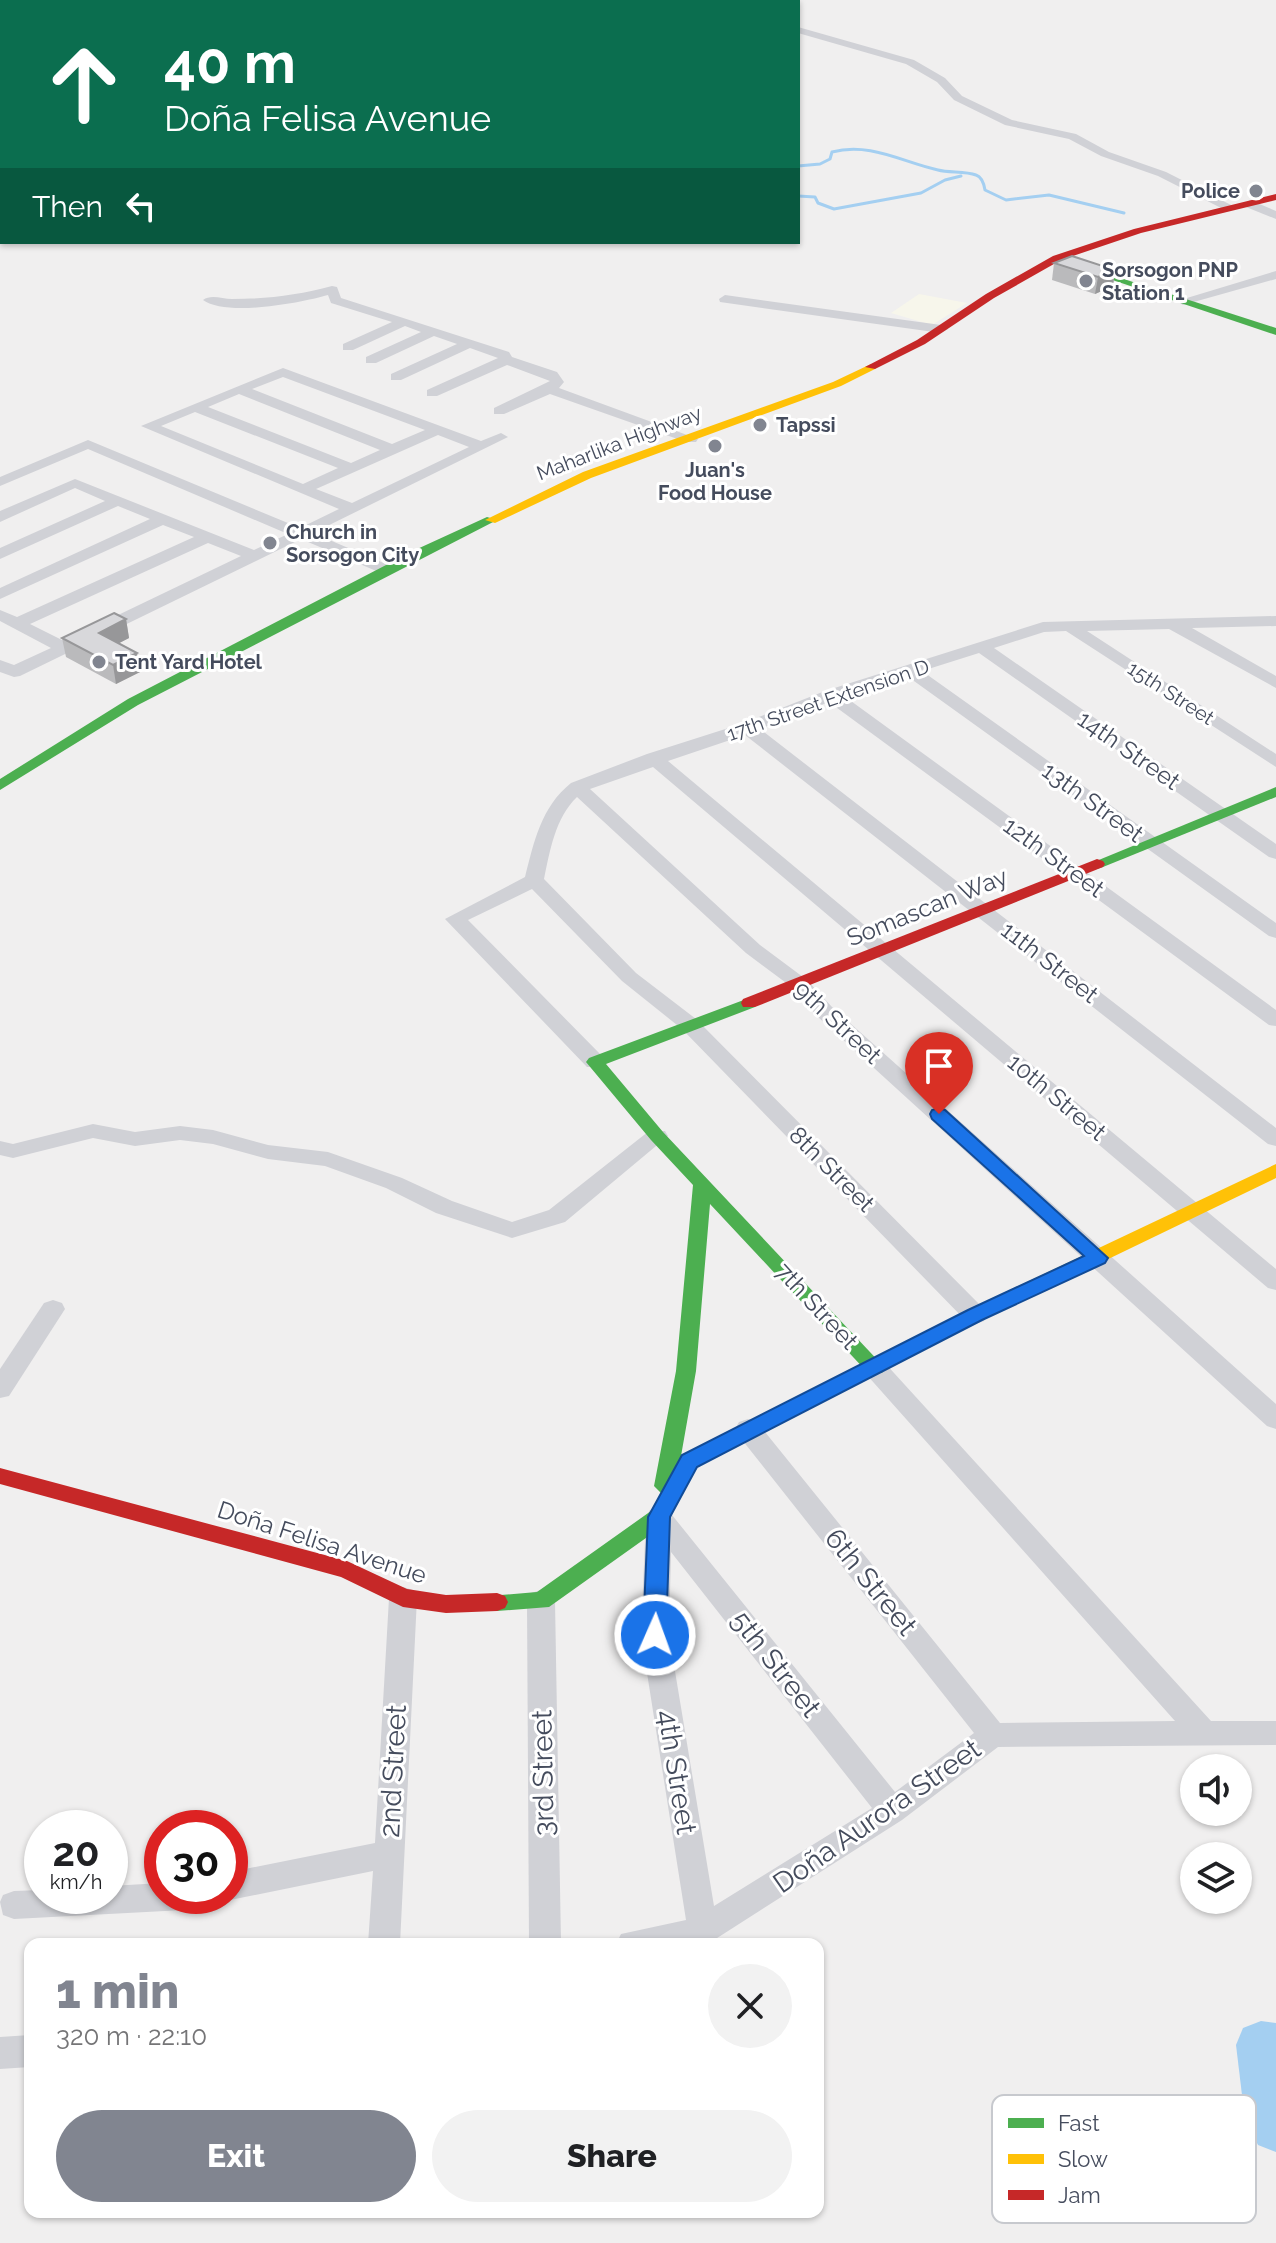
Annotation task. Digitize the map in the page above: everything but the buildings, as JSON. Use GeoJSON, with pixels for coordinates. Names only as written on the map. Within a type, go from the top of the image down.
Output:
{"type":"FeatureCollection","features":[{"type":"Feature","properties":{"kind":"main road","name":"Maharlika Highway"},"geometry":{"type":"LineString","coordinates":[[0,786],[133,702],[387,570],[587,475],[837,384],[921,342],[990,296],[1057,258],[1138,231],[1276,197]]}},
{"type":"Feature","properties":{"kind":"main road"},"geometry":{"type":"LineString","coordinates":[[1057,258],[1271,327]]}},
{"type":"Feature","properties":{"kind":"main road","name":"Somascan Way"},"geometry":{"type":"LineString","coordinates":[[595,1062],[800,984],[1276,792]]}},
{"type":"Feature","properties":{"kind":"main road","name":"7th Street"},"geometry":{"type":"LineString","coordinates":[[595,1062],[657,1136],[875,1368]]}},
{"type":"Feature","properties":{"kind":"main road"},"geometry":{"type":"LineString","coordinates":[[541,1601],[659,1517],[689,1461],[975,1315],[1276,1170]]}},
{"type":"Feature","properties":{"kind":"main road"},"geometry":{"type":"LineString","coordinates":[[659,1517],[686,1371],[702,1183]]}},
{"type":"Feature","properties":{"kind":"main road","name":"Doña Felisa Avenue"},"geometry":{"type":"LineString","coordinates":[[0,1476],[19,1478],[347,1570],[403,1598],[446,1604],[541,1601]]}},
{"type":"Feature","properties":{"kind":"street"},"geometry":{"type":"LineString","coordinates":[[800,31],[910,62],[941,80],[958,98],[1009,123],[1072,136],[1105,154],[1162,174],[1231,208]]}},
{"type":"Feature","properties":{"kind":"street"},"geometry":{"type":"LineString","coordinates":[[1250,204],[1276,215]]}},
{"type":"Feature","properties":{"kind":"street"},"geometry":{"type":"LineString","coordinates":[[1183,301],[1276,275]]}},
{"type":"Feature","properties":{"kind":"street"},"geometry":{"type":"LineString","coordinates":[[209,300],[229,303],[296,300],[332,290],[336,300],[470,343],[504,355],[506,360]]}},
{"type":"Feature","properties":{"kind":"street"},"geometry":{"type":"LineString","coordinates":[[725,299],[941,329]]}},
{"type":"Feature","properties":{"kind":"street"},"geometry":{"type":"LineString","coordinates":[[348,347],[403,322]]}},
{"type":"Feature","properties":{"kind":"street"},"geometry":{"type":"LineString","coordinates":[[371,360],[433,331]]}},
{"type":"Feature","properties":{"kind":"street"},"geometry":{"type":"LineString","coordinates":[[396,377],[470,343]]}},
{"type":"Feature","properties":{"kind":"street"},"geometry":{"type":"LineString","coordinates":[[432,393],[506,360],[552,375],[557,382],[549,389],[499,411]]}},
{"type":"Feature","properties":{"kind":"street"},"geometry":{"type":"LineString","coordinates":[[350,508],[148,426],[283,372],[480,446]]}},
{"type":"Feature","properties":{"kind":"street"},"geometry":{"type":"LineString","coordinates":[[238,389],[394,450]]}},
{"type":"Feature","properties":{"kind":"street"},"geometry":{"type":"LineString","coordinates":[[549,389],[691,439]]}},
{"type":"Feature","properties":{"kind":"street"},"geometry":{"type":"LineString","coordinates":[[195,407],[354,469]]}},
{"type":"Feature","properties":{"kind":"street"},"geometry":{"type":"LineString","coordinates":[[301,490],[437,430]]}},
{"type":"Feature","properties":{"kind":"street"},"geometry":{"type":"LineString","coordinates":[[0,665],[14,672],[501,437]]}},
{"type":"Feature","properties":{"kind":"street"},"geometry":{"type":"LineString","coordinates":[[0,482],[88,444],[387,570]]}},
{"type":"Feature","properties":{"kind":"street"},"geometry":{"type":"LineString","coordinates":[[0,517],[75,483],[252,555]]}},
{"type":"Feature","properties":{"kind":"street"},"geometry":{"type":"LineString","coordinates":[[0,554],[118,501]]}},
{"type":"Feature","properties":{"kind":"street"},"geometry":{"type":"LineString","coordinates":[[0,594],[163,519]]}},
{"type":"Feature","properties":{"kind":"street"},"geometry":{"type":"LineString","coordinates":[[16,624],[205,538]]}},
{"type":"Feature","properties":{"kind":"street"},"geometry":{"type":"LineString","coordinates":[[0,615],[64,648]]}},
{"type":"Feature","properties":{"kind":"street"},"geometry":{"type":"LineString","coordinates":[[1167,621],[1276,683]]}},
{"type":"Feature","properties":{"kind":"street","name":"17th Street Extension D"},"geometry":{"type":"LineString","coordinates":[[534,880],[548,827],[557,807],[566,794],[577,787],[653,758],[747,728],[831,695],[1043,627],[1167,621],[1276,621]]}},
{"type":"Feature","properties":{"kind":"street","name":"15th Street"},"geometry":{"type":"LineString","coordinates":[[1067,625],[1276,762]]}},
{"type":"Feature","properties":{"kind":"street","name":"14th Street"},"geometry":{"type":"LineString","coordinates":[[982,647],[1276,853]]}},
{"type":"Feature","properties":{"kind":"street","name":"13th Street"},"geometry":{"type":"LineString","coordinates":[[911,671],[1276,932]]}},
{"type":"Feature","properties":{"kind":"street","name":"12th Street"},"geometry":{"type":"LineString","coordinates":[[831,695],[1276,1020]]}},
{"type":"Feature","properties":{"kind":"street","name":"11th Street"},"geometry":{"type":"LineString","coordinates":[[747,728],[1276,1139]]}},
{"type":"Feature","properties":{"kind":"street","name":"10th Street"},"geometry":{"type":"LineString","coordinates":[[653,758],[1276,1282]]}},
{"type":"Feature","properties":{"kind":"street","name":"9th Street"},"geometry":{"type":"LineString","coordinates":[[577,787],[753,949],[800,984],[825,1012],[1276,1419]]}},
{"type":"Feature","properties":{"kind":"street","name":"7th Street"},"geometry":{"type":"LineString","coordinates":[[534,880],[455,919],[595,1062]]}},
{"type":"Feature","properties":{"kind":"street","name":"8th Street"},"geometry":{"type":"LineString","coordinates":[[534,880],[629,977],[689,1024],[975,1315]]}},
{"type":"Feature","properties":{"kind":"street"},"geometry":{"type":"LineString","coordinates":[[0,1148],[13,1151],[93,1131],[135,1139],[180,1133],[213,1137],[268,1152],[328,1159],[394,1183],[444,1207],[512,1230],[557,1216],[657,1136]]}},
{"type":"Feature","properties":{"kind":"street"},"geometry":{"type":"LineString","coordinates":[[0,1389],[53,1309]]}},
{"type":"Feature","properties":{"kind":"street","name":"7th Street"},"geometry":{"type":"LineString","coordinates":[[875,1368],[1205,1735]]}},
{"type":"Feature","properties":{"kind":"street","name":"6th Street"},"geometry":{"type":"LineString","coordinates":[[748,1429],[993,1735]]}},
{"type":"Feature","properties":{"kind":"street","name":"5th Street"},"geometry":{"type":"LineString","coordinates":[[659,1517],[892,1811]]}},
{"type":"Feature","properties":{"kind":"street","name":"4th Street"},"geometry":{"type":"LineString","coordinates":[[659,1517],[655,1635],[703,1930]]}},
{"type":"Feature","properties":{"kind":"street","name":"2nd Street"},"geometry":{"type":"LineString","coordinates":[[384,1938],[403,1598]]}},
{"type":"Feature","properties":{"kind":"street","name":"3rd Street"},"geometry":{"type":"LineString","coordinates":[[541,1601],[545,1938]]}},
{"type":"Feature","properties":{"kind":"street","name":"Doña Aurora Street"},"geometry":{"type":"LineString","coordinates":[[678,1938],[703,1930],[892,1811],[993,1735],[1276,1733]]}},
{"type":"Feature","properties":{"kind":"street"},"geometry":{"type":"LineString","coordinates":[[248,1882],[389,1854]]}},
{"type":"Feature","properties":{"kind":"street"},"geometry":{"type":"LineString","coordinates":[[14,1905],[144,1898]]}},
{"type":"Feature","properties":{"kind":"street"},"geometry":{"type":"LineString","coordinates":[[0,2053],[24,2051]]}},
{"type":"Feature","properties":{"kind":"shaded area"},"geometry":{"type":"Polygon","coordinates":[[[919,294],[967,303],[932,325],[891,313],[919,294]]]}},
{"type":"Feature","properties":{"kind":"waterway"},"geometry":{"type":"LineString","coordinates":[[800,166],[820,164],[830,159],[832,152],[860,149],[938,170],[976,175],[985,190],[1006,200],[1049,195],[1124,213]]}},
{"type":"Feature","properties":{"kind":"waterway"},"geometry":{"type":"LineString","coordinates":[[800,196],[815,197],[818,203],[834,209],[921,193],[945,180],[961,176]]}},
{"type":"Feature","properties":{"kind":"waterway"},"geometry":{"type":"LineString","coordinates":[[1276,2047],[1261,2045],[1271,2120],[1276,2127]]}},
{"type":"Feature","properties":{"kind":"traffic: fast"},"geometry":{"type":"LineString","coordinates":[[1075,264],[1276,332]]}},
{"type":"Feature","properties":{"kind":"traffic: fast"},"geometry":{"type":"LineString","coordinates":[[0,786],[133,702],[420,553],[491,520]]}},
{"type":"Feature","properties":{"kind":"traffic: fast"},"geometry":{"type":"LineString","coordinates":[[1097,864],[1276,792]]}},
{"type":"Feature","properties":{"kind":"traffic: fast"},"geometry":{"type":"LineString","coordinates":[[749,1003],[595,1062],[657,1136],[875,1368]]}},
{"type":"Feature","properties":{"kind":"traffic: fast"},"geometry":{"type":"LineString","coordinates":[[665,1486],[686,1371],[702,1183]]}},
{"type":"Feature","properties":{"kind":"traffic: fast"},"geometry":{"type":"LineString","coordinates":[[497,1602],[541,1601],[659,1517],[689,1461],[798,1405]]}},
{"type":"Feature","properties":{"kind":"traffic: slow"},"geometry":{"type":"LineString","coordinates":[[491,520],[587,475],[837,384],[871,367]]}},
{"type":"Feature","properties":{"kind":"traffic: slow"},"geometry":{"type":"LineString","coordinates":[[798,1405],[975,1315],[1276,1170]]}},
{"type":"Feature","properties":{"kind":"traffic: jam"},"geometry":{"type":"LineString","coordinates":[[871,367],[921,342],[990,296],[1057,258],[1138,231],[1276,197]]}},
{"type":"Feature","properties":{"kind":"traffic: jam"},"geometry":{"type":"LineString","coordinates":[[749,1003],[1097,864]]}},
{"type":"Feature","properties":{"kind":"traffic: jam"},"geometry":{"type":"LineString","coordinates":[[0,1476],[347,1570],[403,1598],[446,1604],[497,1602]]}},
{"type":"Feature","properties":{"kind":"place","name":"Police"},"geometry":{"type":"Point","coordinates":[1256,191]}},
{"type":"Feature","properties":{"kind":"place","name":"Sorsogon PNP Station 1"},"geometry":{"type":"Point","coordinates":[1086,281]}},
{"type":"Feature","properties":{"kind":"place","name":"Tapssi"},"geometry":{"type":"Point","coordinates":[760,425]}},
{"type":"Feature","properties":{"kind":"place","name":"Juan's Food House"},"geometry":{"type":"Point","coordinates":[715,446]}},
{"type":"Feature","properties":{"kind":"place","name":"Church in Sorsogon City"},"geometry":{"type":"Point","coordinates":[270,543]}},
{"type":"Feature","properties":{"kind":"place","name":"Tent Yard Hotel"},"geometry":{"type":"Point","coordinates":[99,662]}},
{"type":"Feature","properties":{"kind":"route"},"geometry":{"type":"LineString","coordinates":[[655,1635],[659,1517],[689,1461],[975,1315],[1098,1258],[939,1114]]}}]}
